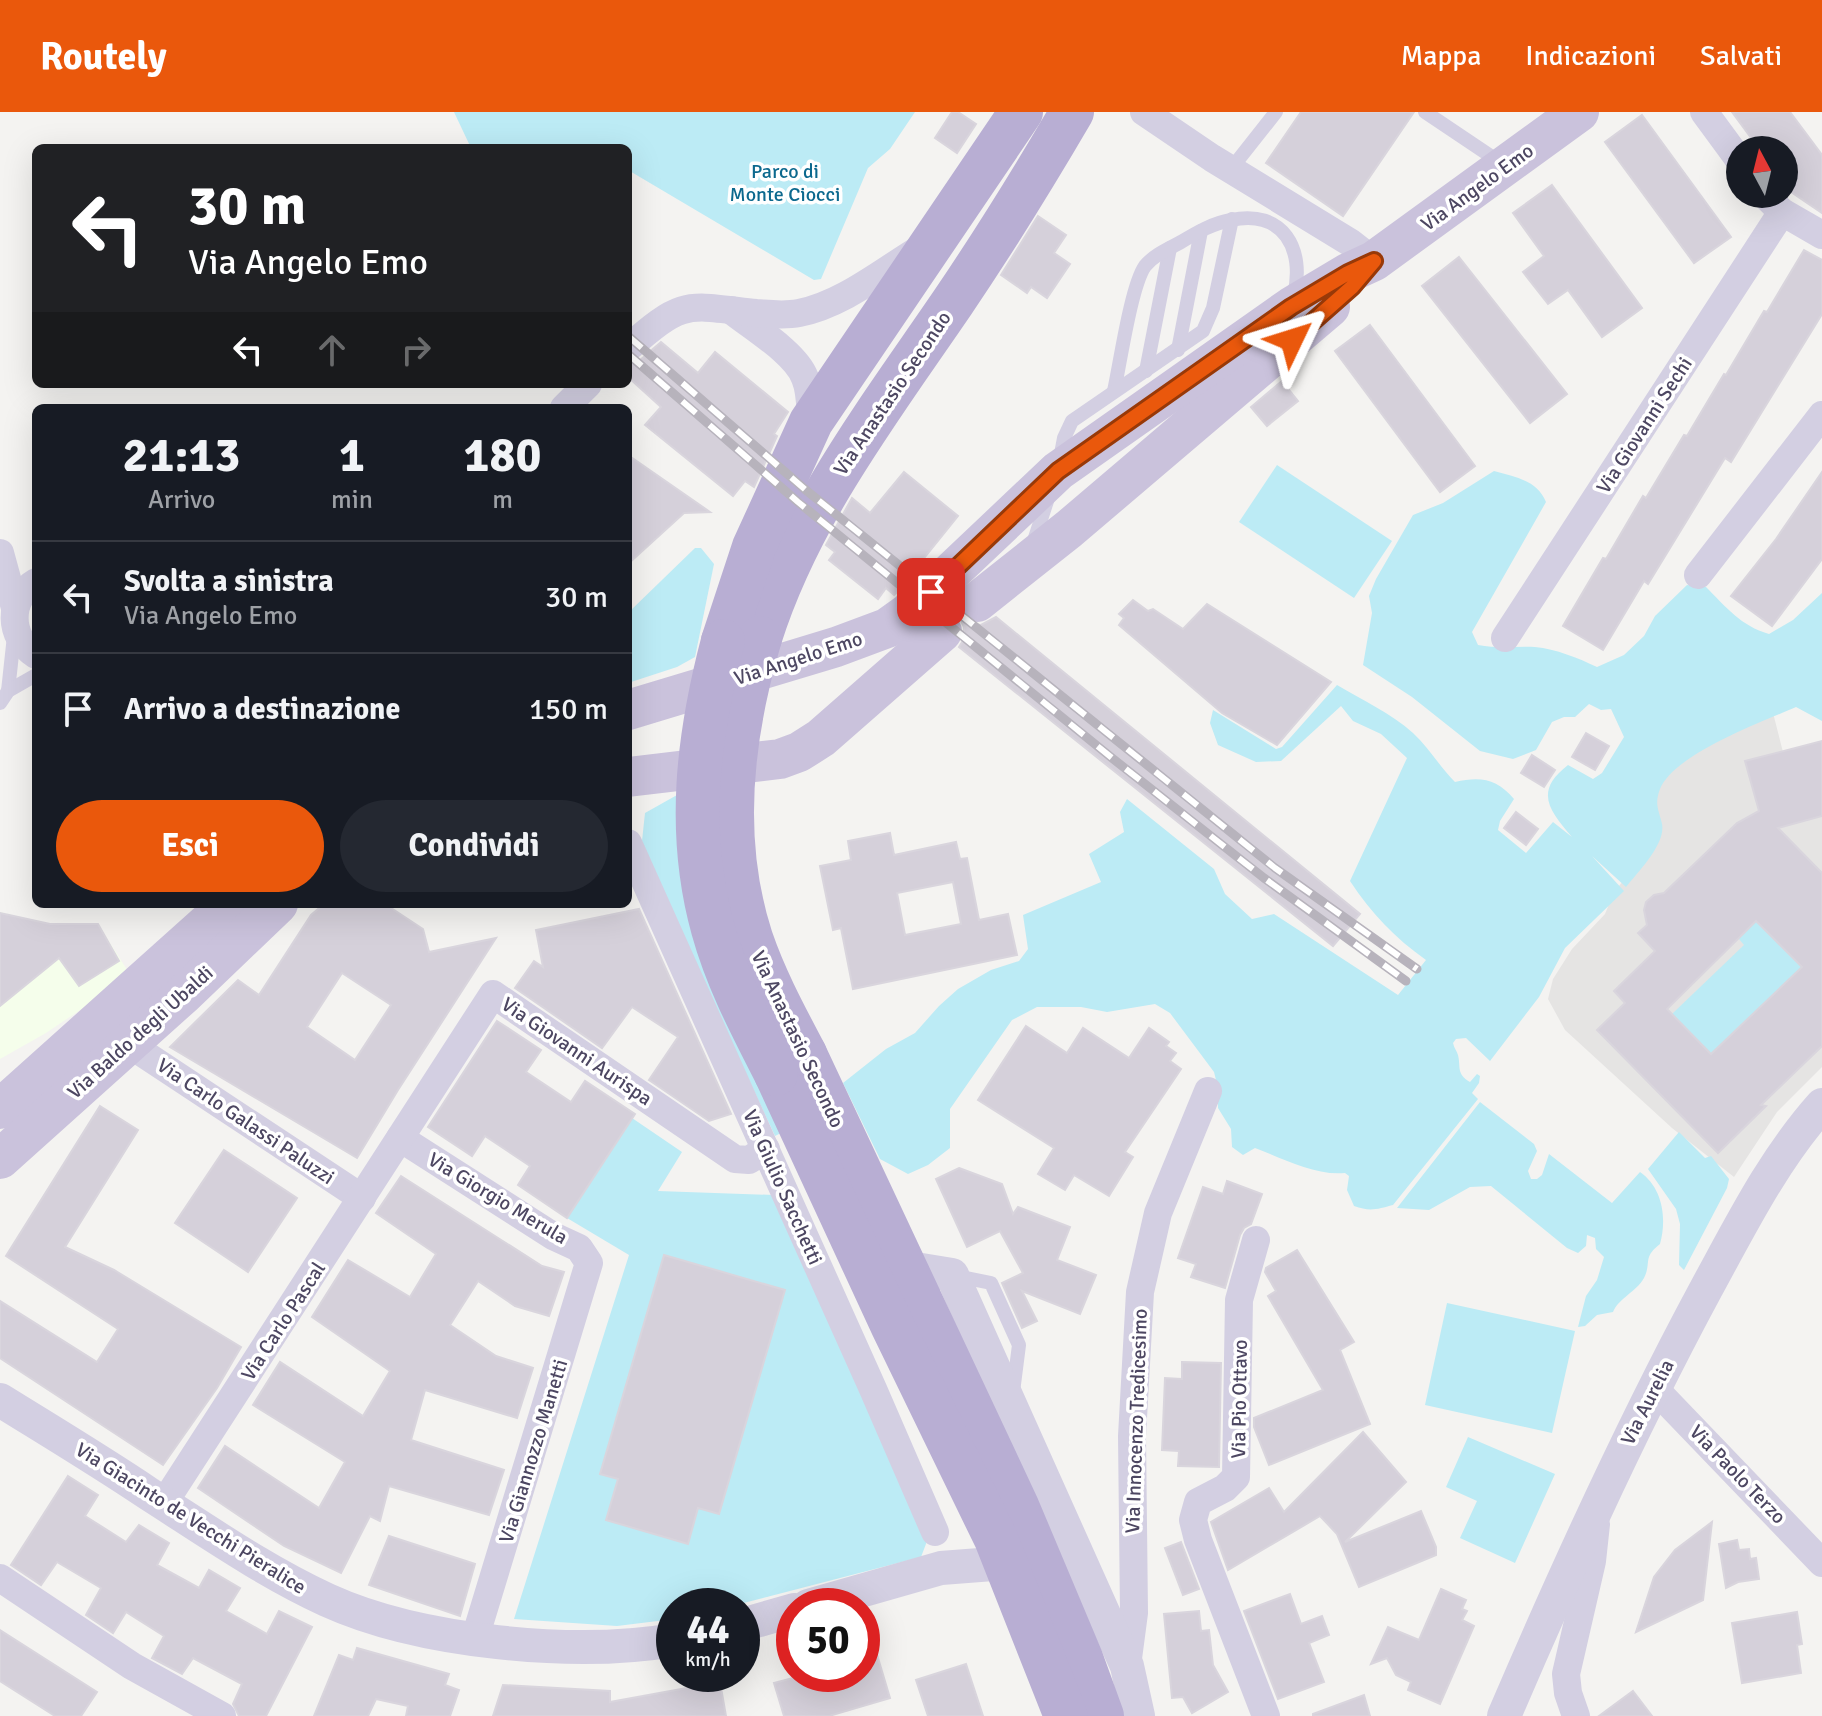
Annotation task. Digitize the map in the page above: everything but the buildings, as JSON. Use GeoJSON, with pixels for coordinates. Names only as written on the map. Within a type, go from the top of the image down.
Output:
{"type":"FeatureCollection","features":[{"type":"Feature","properties":{"kind":"main road","name":"Via Anastasio Secondo"},"geometry":{"type":"LineString","coordinates":[[1021,112],[811,422],[759,534],[742,640],[745,695],[736,752],[731,821],[735,867],[745,915],[790,1064],[893,1327],[1006,1563],[1066,1716]]}},
{"type":"Feature","properties":{"kind":"main road","name":"Via Anastasio Secondo"},"geometry":{"type":"LineString","coordinates":[[742,640],[784,574],[844,463],[998,234],[1072,112]]}},
{"type":"Feature","properties":{"kind":"main road","name":"Via Angelo Emo"},"geometry":{"type":"LineString","coordinates":[[632,777],[758,762],[799,752],[821,738],[960,617],[1326,311],[1374,261],[1579,112]]}},
{"type":"Feature","properties":{"kind":"main road","name":"Via Angelo Emo"},"geometry":{"type":"LineString","coordinates":[[632,709],[798,659],[887,628],[920,603],[1058,471],[1291,307],[1374,261]]}},
{"type":"Feature","properties":{"kind":"main road","name":"Via Baldo degli Ubaldi"},"geometry":{"type":"LineString","coordinates":[[0,1109],[225,908]]}},
{"type":"Feature","properties":{"kind":"main road","name":"Via Baldo degli Ubaldi"},"geometry":{"type":"LineString","coordinates":[[0,1159],[129,1044],[274,908]]}},
{"type":"Feature","properties":{"kind":"main road","name":"Via Anastasio Secondo"},"geometry":{"type":"LineString","coordinates":[[790,1064],[903,1267],[1005,1426],[1047,1575],[1102,1716]]}},
{"type":"Feature","properties":{"kind":"street"},"geometry":{"type":"LineString","coordinates":[[1144,112],[1351,243],[1374,261]]}},
{"type":"Feature","properties":{"kind":"street"},"geometry":{"type":"LineString","coordinates":[[1704,112],[1726,142]]}},
{"type":"Feature","properties":{"kind":"street","name":"Via Giovanni Sechi"},"geometry":{"type":"LineString","coordinates":[[1505,638],[1770,208]]}},
{"type":"Feature","properties":{"kind":"street"},"geometry":{"type":"LineString","coordinates":[[1781,208],[1822,235]]}},
{"type":"Feature","properties":{"kind":"street"},"geometry":{"type":"LineString","coordinates":[[632,345],[663,318],[676,311],[701,306],[780,315],[814,309],[836,300],[934,240]]}},
{"type":"Feature","properties":{"kind":"street"},"geometry":{"type":"LineString","coordinates":[[731,310],[801,369],[808,385],[811,422]]}},
{"type":"Feature","properties":{"kind":"street"},"geometry":{"type":"LineString","coordinates":[[568,404],[584,388]]}},
{"type":"Feature","properties":{"kind":"street"},"geometry":{"type":"LineString","coordinates":[[1698,575],[1822,415]]}},
{"type":"Feature","properties":{"kind":"street"},"geometry":{"type":"LineString","coordinates":[[0,553],[32,567]]}},
{"type":"Feature","properties":{"kind":"street"},"geometry":{"type":"LineString","coordinates":[[0,553],[22,642],[32,651]]}},
{"type":"Feature","properties":{"kind":"street"},"geometry":{"type":"LineString","coordinates":[[15,619],[22,594],[32,585]]}},
{"type":"Feature","properties":{"kind":"street","name":"Via Giulio Sacchetti"},"geometry":{"type":"LineString","coordinates":[[632,852],[935,1532]]}},
{"type":"Feature","properties":{"kind":"street","name":"Via Giovanni Aurispa"},"geometry":{"type":"LineString","coordinates":[[400,1138],[493,994],[735,1159],[749,1160],[766,1149]]}},
{"type":"Feature","properties":{"kind":"street"},"geometry":{"type":"LineString","coordinates":[[0,1081],[84,1033]]}},
{"type":"Feature","properties":{"kind":"street","name":"Via Carlo Galassi Paluzzi"},"geometry":{"type":"LineString","coordinates":[[129,1044],[362,1198]]}},
{"type":"Feature","properties":{"kind":"street","name":"Via Innocenzo Tredicesimo"},"geometry":{"type":"LineString","coordinates":[[1127,1666],[1134,1613],[1132,1436],[1140,1292],[1158,1213],[1208,1091]]}},
{"type":"Feature","properties":{"kind":"street","name":"Via Aurelia"},"geometry":{"type":"LineString","coordinates":[[1504,1716],[1597,1503],[1653,1387],[1758,1195],[1788,1147],[1822,1105]]}},
{"type":"Feature","properties":{"kind":"street","name":"Via Carlo Pascal"},"geometry":{"type":"LineString","coordinates":[[164,1503],[400,1138]]}},
{"type":"Feature","properties":{"kind":"street","name":"Via Giorgio Merula"},"geometry":{"type":"LineString","coordinates":[[400,1138],[553,1236],[579,1248],[589,1263]]}},
{"type":"Feature","properties":{"kind":"street","name":"Via Pio Ottavo"},"geometry":{"type":"LineString","coordinates":[[1256,1240],[1239,1300],[1236,1477],[1225,1488],[1198,1502],[1193,1520],[1266,1716]]}},
{"type":"Feature","properties":{"kind":"street","name":"Via Giannozzo Manetti"},"geometry":{"type":"LineString","coordinates":[[475,1638],[589,1263]]}},
{"type":"Feature","properties":{"kind":"street","name":"Via Innocenzo Tredicesimo"},"geometry":{"type":"LineString","coordinates":[[903,1267],[952,1275],[1005,1426],[1127,1666],[1138,1716]]}},
{"type":"Feature","properties":{"kind":"street","name":"Via Paolo Terzo"},"geometry":{"type":"LineString","coordinates":[[1653,1387],[1822,1563]]}},
{"type":"Feature","properties":{"kind":"street","name":"Via Giacinto de Vecchi Pieralice"},"geometry":{"type":"LineString","coordinates":[[0,1400],[264,1567],[328,1600],[393,1623],[506,1642],[573,1645],[656,1642]]}},
{"type":"Feature","properties":{"kind":"street"},"geometry":{"type":"LineString","coordinates":[[1576,1716],[1568,1693],[1566,1674],[1592,1561],[1597,1503]]}},
{"type":"Feature","properties":{"kind":"street"},"geometry":{"type":"LineString","coordinates":[[941,1568],[985,1517]]}},
{"type":"Feature","properties":{"kind":"street"},"geometry":{"type":"LineString","coordinates":[[871,1588],[941,1568],[1006,1563]]}},
{"type":"Feature","properties":{"kind":"street"},"geometry":{"type":"LineString","coordinates":[[0,1578],[132,1666],[222,1716]]}},
{"type":"Feature","properties":{"kind":"lane"},"geometry":{"type":"LineString","coordinates":[[1231,169],[1276,112]]}},
{"type":"Feature","properties":{"kind":"lane"},"geometry":{"type":"LineString","coordinates":[[1425,112],[1505,166]]}},
{"type":"Feature","properties":{"kind":"lane"},"geometry":{"type":"LineString","coordinates":[[1028,562],[1058,471],[1064,438],[1072,421],[1203,331],[1211,314],[1232,219]]}},
{"type":"Feature","properties":{"kind":"lane"},"geometry":{"type":"LineString","coordinates":[[1114,391],[1139,277],[1151,260],[1201,231],[1232,219],[1263,221],[1286,235],[1298,265],[1291,307]]}},
{"type":"Feature","properties":{"kind":"lane"},"geometry":{"type":"LineString","coordinates":[[1178,350],[1201,231]]}},
{"type":"Feature","properties":{"kind":"lane"},"geometry":{"type":"LineString","coordinates":[[1146,371],[1170,248]]}},
{"type":"Feature","properties":{"kind":"lane"},"geometry":{"type":"LineString","coordinates":[[4,697],[15,619]]}},
{"type":"Feature","properties":{"kind":"lane"},"geometry":{"type":"LineString","coordinates":[[4,697],[32,678]]}},
{"type":"Feature","properties":{"kind":"shaded area"},"geometry":{"type":"Polygon","coordinates":[[[1771,705],[1799,815],[1822,810],[1822,1067],[1777,1112],[1734,1177],[1672,1128],[1565,1030],[1548,999],[1553,979],[1572,949],[1605,914],[1614,892],[1653,845],[1651,801],[1668,771],[1771,705]]]}},
{"type":"Feature","properties":{"kind":"shaded area"},"geometry":{"type":"Polygon","coordinates":[[[0,912],[50,924],[98,924],[131,976],[46,1033],[0,1059],[0,912]]]}},
{"type":"Feature","properties":{"kind":"green space","name":"Parco di Monte Ciocci"},"geometry":{"type":"Polygon","coordinates":[[[454,112],[915,112],[890,149],[868,168],[821,279],[814,280],[632,172],[632,144],[469,144],[454,112]]]}},
{"type":"Feature","properties":{"kind":"green space"},"geometry":{"type":"Polygon","coordinates":[[[1277,465],[1392,541],[1354,598],[1239,522],[1277,465]]]}},
{"type":"Feature","properties":{"kind":"green space"},"geometry":{"type":"Polygon","coordinates":[[[1494,471],[1531,484],[1546,502],[1472,632],[1478,645],[1543,648],[1597,667],[1624,655],[1644,636],[1655,616],[1687,585],[1706,587],[1742,621],[1769,634],[1793,620],[1822,593],[1822,721],[1796,707],[1720,740],[1682,764],[1668,776],[1658,795],[1662,824],[1660,840],[1650,858],[1626,887],[1592,856],[1624,891],[1565,948],[1539,997],[1490,1061],[1466,1038],[1456,1039],[1453,1043],[1463,1076],[1470,1082],[1477,1074],[1480,1076],[1472,1093],[1478,1099],[1393,1205],[1378,1209],[1354,1206],[1347,1190],[1349,1176],[1345,1173],[1310,1169],[1255,1148],[1243,1155],[1232,1147],[1231,1129],[1218,1108],[1214,1072],[1170,1013],[1155,1004],[1107,1012],[1081,1007],[1037,1007],[1012,1020],[950,1109],[950,1148],[928,1165],[908,1174],[880,1159],[843,1083],[886,1049],[915,1033],[958,989],[991,970],[1019,961],[1028,949],[1023,915],[1101,882],[1089,854],[1124,832],[1120,812],[1127,799],[1214,869],[1225,894],[1252,919],[1274,914],[1398,995],[1426,960],[1384,924],[1350,881],[1407,758],[1381,734],[1353,721],[1341,706],[1281,761],[1256,762],[1218,745],[1210,723],[1213,710],[1276,749],[1282,747],[1337,685],[1404,726],[1455,782],[1473,779],[1488,781],[1508,792],[1514,799],[1498,830],[1526,853],[1553,822],[1572,837],[1552,810],[1548,793],[1557,775],[1568,765],[1593,779],[1602,773],[1624,737],[1611,709],[1601,710],[1589,704],[1575,717],[1552,722],[1536,750],[1513,759],[1480,751],[1412,697],[1363,665],[1372,613],[1369,596],[1413,515],[1443,503],[1494,471]]]}},
{"type":"Feature","properties":{"kind":"green space"},"geometry":{"type":"Polygon","coordinates":[[[695,548],[701,548],[714,564],[695,657],[677,667],[632,682],[632,609],[695,548]]]}},
{"type":"Feature","properties":{"kind":"green space"},"geometry":{"type":"Polygon","coordinates":[[[677,795],[783,1132],[775,1136],[660,889],[642,841],[645,813],[677,795]]]}},
{"type":"Feature","properties":{"kind":"green space"},"geometry":{"type":"Polygon","coordinates":[[[1756,921],[1819,985],[1787,981],[1730,1035],[1730,1073],[1672,1014],[1744,945],[1739,939],[1756,921]]]}},
{"type":"Feature","properties":{"kind":"green space"},"geometry":{"type":"Polygon","coordinates":[[[1480,1102],[1534,1144],[1537,1151],[1528,1171],[1531,1179],[1542,1175],[1549,1154],[1612,1203],[1640,1172],[1654,1186],[1663,1214],[1660,1244],[1649,1257],[1641,1283],[1613,1312],[1597,1315],[1585,1326],[1578,1327],[1586,1296],[1597,1280],[1604,1257],[1596,1249],[1595,1238],[1587,1235],[1586,1246],[1578,1253],[1567,1248],[1491,1186],[1470,1187],[1429,1210],[1397,1208],[1480,1102]]]}},
{"type":"Feature","properties":{"kind":"green space"},"geometry":{"type":"Polygon","coordinates":[[[632,1118],[682,1152],[658,1191],[774,1195],[929,1536],[921,1557],[801,1588],[776,1588],[776,1595],[760,1599],[760,1588],[656,1588],[656,1621],[617,1626],[514,1619],[629,1255],[567,1218],[632,1118]],[[664,1255],[600,1473],[618,1479],[606,1520],[687,1544],[698,1508],[719,1514],[784,1290],[664,1255]]]}},
{"type":"Feature","properties":{"kind":"green space"},"geometry":{"type":"Polygon","coordinates":[[[1679,1132],[1705,1158],[1711,1156],[1729,1179],[1684,1270],[1679,1265],[1680,1224],[1676,1209],[1648,1169],[1679,1132]]]}},
{"type":"Feature","properties":{"kind":"green space"},"geometry":{"type":"Polygon","coordinates":[[[1447,1303],[1575,1331],[1552,1433],[1425,1405],[1447,1303]]]}},
{"type":"Feature","properties":{"kind":"green space"},"geometry":{"type":"Polygon","coordinates":[[[1468,1437],[1555,1474],[1515,1563],[1460,1538],[1477,1501],[1446,1487],[1468,1437]]]}},
{"type":"Feature","properties":{"kind":"railway"},"geometry":{"type":"LineString","coordinates":[[632,339],[807,491],[1275,868],[1417,969]]}},
{"type":"Feature","properties":{"kind":"railway"},"geometry":{"type":"LineString","coordinates":[[632,357],[798,502],[1112,758],[1264,878],[1406,981]]}},
{"type":"Feature","properties":{"kind":"route"},"geometry":{"type":"LineString","coordinates":[[931,592],[1058,471],[1291,307],[1374,261],[1352,287],[1292,340]]}}]}
